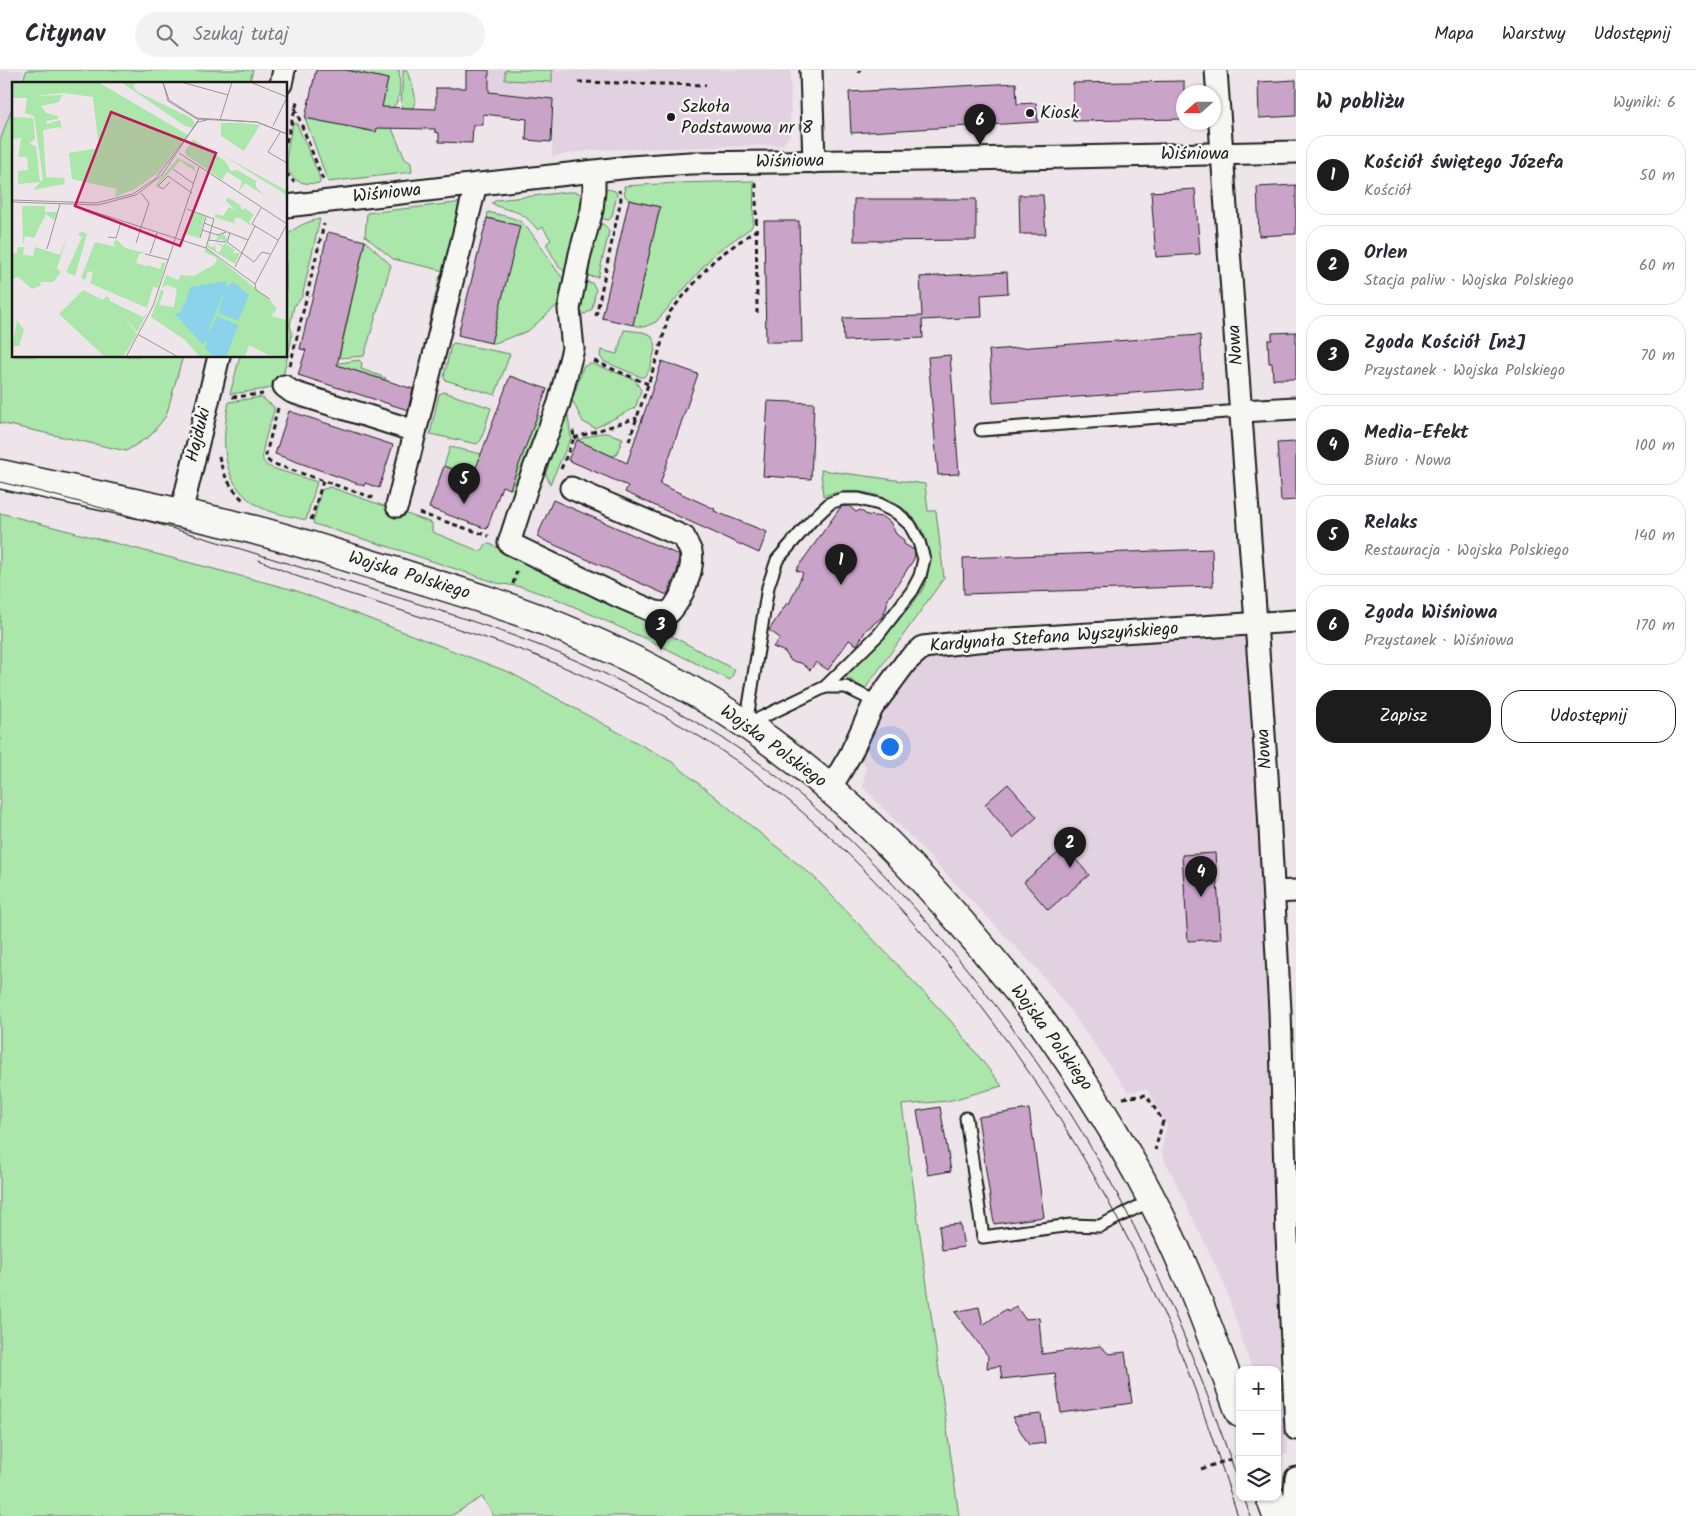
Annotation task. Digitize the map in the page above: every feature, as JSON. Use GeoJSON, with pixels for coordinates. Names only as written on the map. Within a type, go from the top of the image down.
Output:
{"type":"FeatureCollection","features":[{"type":"Feature","properties":{"kind":"street"},"geometry":{"type":"LineString","coordinates":[[811,70],[814,162]]}},
{"type":"Feature","properties":{"kind":"street","name":"Nowa"},"geometry":{"type":"LineString","coordinates":[[1216,70],[1274,892],[1296,1429]]}},
{"type":"Feature","properties":{"kind":"street","name":"Wiśniowa"},"geometry":{"type":"LineString","coordinates":[[288,206],[476,184],[690,163],[1296,152]]}},
{"type":"Feature","properties":{"kind":"street"},"geometry":{"type":"LineString","coordinates":[[571,488],[684,537],[691,552],[692,567],[680,597],[670,612],[655,612],[509,543],[527,487],[559,403],[572,353],[569,309],[580,254],[592,210],[594,172]]}},
{"type":"Feature","properties":{"kind":"street"},"geometry":{"type":"LineString","coordinates":[[396,506],[476,184]]}},
{"type":"Feature","properties":{"kind":"street","name":"Hajduki"},"geometry":{"type":"LineString","coordinates":[[181,513],[219,358]]}},
{"type":"Feature","properties":{"kind":"street"},"geometry":{"type":"LineString","coordinates":[[284,386],[292,392],[415,431]]}},
{"type":"Feature","properties":{"kind":"street"},"geometry":{"type":"LineString","coordinates":[[1241,411],[1296,408]]}},
{"type":"Feature","properties":{"kind":"street","name":"Wojska Polskiego"},"geometry":{"type":"LineString","coordinates":[[0,474],[247,528],[313,546],[518,611],[642,665],[699,695],[790,756],[885,839],[934,892],[1005,974],[1079,1075],[1120,1140],[1181,1260],[1239,1411]]}},
{"type":"Feature","properties":{"kind":"street","name":"Kardynała Stefana Wyszyńskiego"},"geometry":{"type":"LineString","coordinates":[[830,789],[850,755],[872,708],[906,662],[923,647],[977,641],[1296,622]]}},
{"type":"Feature","properties":{"kind":"street"},"geometry":{"type":"LineString","coordinates":[[1274,892],[1296,891]]}},
{"type":"Feature","properties":{"kind":"street"},"geometry":{"type":"LineString","coordinates":[[1293,1516],[1296,1478]]}},
{"type":"Feature","properties":{"kind":"street"},"geometry":{"type":"LineString","coordinates":[[1271,1501],[1277,1516]]}},
{"type":"Feature","properties":{"kind":"lane"},"geometry":{"type":"LineString","coordinates":[[981,430],[1241,411]]}},
{"type":"Feature","properties":{"kind":"lane"},"geometry":{"type":"LineString","coordinates":[[842,499],[859,499],[879,504],[897,513],[910,525],[919,542],[924,559],[920,576],[912,591],[879,634],[825,687],[746,725],[768,587],[777,560],[811,520],[830,503],[842,499]]}},
{"type":"Feature","properties":{"kind":"lane"},"geometry":{"type":"LineString","coordinates":[[825,687],[846,687],[876,702]]}},
{"type":"Feature","properties":{"kind":"lane"},"geometry":{"type":"LineString","coordinates":[[966,1118],[983,1238],[1071,1225],[1100,1226],[1152,1200]]}},
{"type":"Feature","properties":{"kind":"path"},"geometry":{"type":"LineString","coordinates":[[578,82],[706,85]]}},
{"type":"Feature","properties":{"kind":"path"},"geometry":{"type":"LineString","coordinates":[[288,134],[298,99]]}},
{"type":"Feature","properties":{"kind":"path"},"geometry":{"type":"LineString","coordinates":[[295,108],[322,174]]}},
{"type":"Feature","properties":{"kind":"path"},"geometry":{"type":"LineString","coordinates":[[756,176],[757,313]]}},
{"type":"Feature","properties":{"kind":"path"},"geometry":{"type":"LineString","coordinates":[[596,316],[621,199],[618,188]]}},
{"type":"Feature","properties":{"kind":"path"},"geometry":{"type":"LineString","coordinates":[[629,440],[660,349],[669,313],[715,259],[756,230]]}},
{"type":"Feature","properties":{"kind":"path"},"geometry":{"type":"LineString","coordinates":[[572,353],[648,384]]}},
{"type":"Feature","properties":{"kind":"path"},"geometry":{"type":"LineString","coordinates":[[227,398],[256,394]]}},
{"type":"Feature","properties":{"kind":"path"},"geometry":{"type":"LineString","coordinates":[[574,438],[637,418]]}},
{"type":"Feature","properties":{"kind":"path"},"geometry":{"type":"LineString","coordinates":[[219,449],[219,458],[223,471],[236,494],[247,504]]}},
{"type":"Feature","properties":{"kind":"path"},"geometry":{"type":"LineString","coordinates":[[311,518],[322,481]]}},
{"type":"Feature","properties":{"kind":"path"},"geometry":{"type":"LineString","coordinates":[[423,514],[509,543]]}},
{"type":"Feature","properties":{"kind":"path"},"geometry":{"type":"LineString","coordinates":[[1118,1091],[1124,1099],[1146,1095],[1163,1121],[1154,1150],[1159,1158]]}},
{"type":"Feature","properties":{"kind":"path"},"geometry":{"type":"LineString","coordinates":[[1202,1469],[1236,1457]]}},
{"type":"Feature","properties":{"kind":"shaded area"},"geometry":{"type":"Polygon","coordinates":[[[0,70],[24,70],[20,82],[12,82],[12,105],[0,141],[0,70]]]}},
{"type":"Feature","properties":{"kind":"shaded area","name":"Szkoła Podstawowa nr 8"},"geometry":{"type":"Polygon","coordinates":[[[490,70],[791,70],[790,135],[783,145],[596,150],[552,156],[553,99],[490,92],[490,70]]]}},
{"type":"Feature","properties":{"kind":"shaded area"},"geometry":{"type":"Polygon","coordinates":[[[1250,631],[1272,1018],[1288,1454],[1281,1455],[1281,1366],[1251,1366],[1223,1281],[1161,1152],[1167,1125],[1147,1089],[1128,1092],[1070,1010],[1037,969],[863,787],[866,767],[858,753],[876,712],[921,657],[942,651],[1250,631]]]}},
{"type":"Feature","properties":{"kind":"green space"},"geometry":{"type":"Polygon","coordinates":[[[27,70],[253,70],[250,82],[22,82],[27,70]]]}},
{"type":"Feature","properties":{"kind":"green space"},"geometry":{"type":"Polygon","coordinates":[[[346,70],[399,70],[399,96],[392,108],[390,121],[405,159],[411,163],[412,172],[328,182],[305,118],[376,132],[388,79],[346,70]]]}},
{"type":"Feature","properties":{"kind":"green space"},"geometry":{"type":"Polygon","coordinates":[[[403,70],[407,70],[413,89],[415,103],[413,108],[402,108],[401,105],[403,70]]]}},
{"type":"Feature","properties":{"kind":"green space"},"geometry":{"type":"Polygon","coordinates":[[[505,70],[552,70],[552,82],[505,80],[505,70]]]}},
{"type":"Feature","properties":{"kind":"green space"},"geometry":{"type":"Polygon","coordinates":[[[12,108],[12,358],[182,358],[166,416],[150,436],[126,451],[0,423],[0,141],[12,108]]]}},
{"type":"Feature","properties":{"kind":"green space"},"geometry":{"type":"Polygon","coordinates":[[[293,123],[297,124],[319,175],[320,183],[306,183],[296,180],[290,174],[288,168],[288,144],[293,123]]]}},
{"type":"Feature","properties":{"kind":"green space"},"geometry":{"type":"Polygon","coordinates":[[[754,181],[753,223],[751,228],[715,253],[656,322],[644,327],[633,325],[660,207],[629,200],[625,196],[624,186],[754,181]]]}},
{"type":"Feature","properties":{"kind":"green space"},"geometry":{"type":"Polygon","coordinates":[[[608,189],[615,191],[617,194],[612,216],[609,220],[598,218],[604,191],[608,189]]]}},
{"type":"Feature","properties":{"kind":"green space"},"geometry":{"type":"Polygon","coordinates":[[[568,192],[579,193],[586,201],[566,273],[559,267],[547,246],[547,243],[551,240],[543,227],[538,230],[522,215],[492,203],[497,200],[568,192]]]}},
{"type":"Feature","properties":{"kind":"green space"},"geometry":{"type":"Polygon","coordinates":[[[464,202],[449,272],[393,259],[365,236],[367,213],[464,202]]]}},
{"type":"Feature","properties":{"kind":"green space"},"geometry":{"type":"Polygon","coordinates":[[[488,212],[512,218],[525,226],[567,283],[562,301],[528,331],[495,343],[491,343],[519,226],[487,218],[488,212]]]}},
{"type":"Feature","properties":{"kind":"green space"},"geometry":{"type":"Polygon","coordinates":[[[320,219],[302,297],[294,306],[290,325],[292,333],[288,355],[288,234],[311,221],[320,219]]]}},
{"type":"Feature","properties":{"kind":"green space"},"geometry":{"type":"Polygon","coordinates":[[[596,223],[604,225],[609,232],[598,277],[586,276],[596,223]]]}},
{"type":"Feature","properties":{"kind":"green space"},"geometry":{"type":"Polygon","coordinates":[[[365,241],[391,265],[364,356],[339,358],[365,241]]]}},
{"type":"Feature","properties":{"kind":"green space"},"geometry":{"type":"Polygon","coordinates":[[[440,276],[446,278],[433,329],[428,327],[440,276]]]}},
{"type":"Feature","properties":{"kind":"green space"},"geometry":{"type":"Polygon","coordinates":[[[585,282],[592,283],[596,289],[592,309],[585,314],[578,312],[585,282]]]}},
{"type":"Feature","properties":{"kind":"green space"},"geometry":{"type":"Polygon","coordinates":[[[624,330],[651,335],[656,345],[650,369],[644,377],[603,361],[600,356],[601,350],[617,354],[624,330]]]}},
{"type":"Feature","properties":{"kind":"green space"},"geometry":{"type":"Polygon","coordinates":[[[454,343],[510,354],[495,395],[445,380],[451,345],[454,343]]]}},
{"type":"Feature","properties":{"kind":"green space"},"geometry":{"type":"Polygon","coordinates":[[[239,358],[287,358],[282,380],[277,385],[267,389],[230,394],[239,358]]]}},
{"type":"Feature","properties":{"kind":"green space"},"geometry":{"type":"Polygon","coordinates":[[[359,360],[362,363],[361,369],[386,378],[385,380],[333,364],[359,360]]]}},
{"type":"Feature","properties":{"kind":"green space"},"geometry":{"type":"Polygon","coordinates":[[[589,364],[634,379],[641,390],[636,406],[633,409],[595,428],[583,422],[572,400],[583,367],[589,364]]]}},
{"type":"Feature","properties":{"kind":"green space"},"geometry":{"type":"Polygon","coordinates":[[[444,392],[491,408],[481,440],[477,444],[430,434],[439,394],[444,392]]]}},
{"type":"Feature","properties":{"kind":"green space"},"geometry":{"type":"Polygon","coordinates":[[[261,397],[274,407],[263,449],[264,463],[272,468],[317,482],[306,520],[272,512],[255,504],[243,494],[229,471],[226,458],[225,429],[229,402],[261,397]]]}},
{"type":"Feature","properties":{"kind":"green space"},"geometry":{"type":"Polygon","coordinates":[[[566,401],[571,438],[550,484],[543,466],[566,401]]]}},
{"type":"Feature","properties":{"kind":"green space"},"geometry":{"type":"Polygon","coordinates":[[[537,415],[547,419],[516,488],[510,489],[537,415]]]}},
{"type":"Feature","properties":{"kind":"green space"},"geometry":{"type":"Polygon","coordinates":[[[600,433],[623,438],[616,455],[612,456],[577,440],[600,433]]]}},
{"type":"Feature","properties":{"kind":"green space"},"geometry":{"type":"Polygon","coordinates":[[[450,447],[482,454],[473,476],[444,466],[450,447]]]}},
{"type":"Feature","properties":{"kind":"green space"},"geometry":{"type":"Polygon","coordinates":[[[821,470],[925,484],[928,511],[936,511],[944,578],[865,689],[846,677],[922,590],[927,579],[929,561],[927,542],[919,526],[908,512],[894,502],[877,495],[859,492],[841,492],[823,496],[821,470]]]}},
{"type":"Feature","properties":{"kind":"green space"},"geometry":{"type":"Polygon","coordinates":[[[330,487],[432,523],[432,531],[435,533],[479,551],[482,551],[486,544],[490,544],[658,623],[662,623],[690,587],[672,636],[735,670],[730,680],[657,644],[557,599],[522,587],[497,583],[314,524],[321,490],[330,487]]]}},
{"type":"Feature","properties":{"kind":"green space"},"geometry":{"type":"Polygon","coordinates":[[[0,513],[294,590],[511,673],[672,762],[813,876],[950,1020],[1002,1086],[948,1101],[902,1105],[959,1516],[494,1516],[482,1497],[451,1516],[0,1516],[0,513]]]}},
{"type":"Feature","properties":{"kind":"building"},"geometry":{"type":"Polygon","coordinates":[[[316,70],[346,70],[388,79],[382,107],[436,109],[436,88],[466,88],[466,70],[489,70],[489,92],[553,99],[551,142],[526,140],[527,119],[483,114],[483,125],[473,125],[472,143],[439,142],[439,133],[435,132],[435,129],[377,128],[376,132],[305,118],[316,70]]]}},
{"type":"Feature","properties":{"kind":"building"},"geometry":{"type":"Polygon","coordinates":[[[1296,80],[1296,116],[1259,118],[1258,82],[1296,80]]]}},
{"type":"Feature","properties":{"kind":"building"},"geometry":{"type":"Polygon","coordinates":[[[1184,81],[1184,85],[1176,85],[1176,119],[1073,121],[1073,83],[1184,81]]]}},
{"type":"Feature","properties":{"kind":"building"},"geometry":{"type":"Polygon","coordinates":[[[1016,83],[1017,104],[1036,103],[1038,122],[851,133],[849,92],[1016,83]]]}},
{"type":"Feature","properties":{"kind":"building"},"geometry":{"type":"Polygon","coordinates":[[[1296,185],[1296,234],[1259,236],[1257,187],[1296,185]]]}},
{"type":"Feature","properties":{"kind":"building"},"geometry":{"type":"Polygon","coordinates":[[[1195,189],[1200,254],[1156,257],[1151,192],[1195,189]]]}},
{"type":"Feature","properties":{"kind":"building"},"geometry":{"type":"Polygon","coordinates":[[[1019,195],[1043,195],[1046,234],[1020,234],[1019,195]]]}},
{"type":"Feature","properties":{"kind":"building"},"geometry":{"type":"Polygon","coordinates":[[[854,199],[976,199],[976,240],[854,241],[854,199]]]}},
{"type":"Feature","properties":{"kind":"building"},"geometry":{"type":"Polygon","coordinates":[[[629,200],[660,207],[633,325],[602,318],[629,200]]]}},
{"type":"Feature","properties":{"kind":"building"},"geometry":{"type":"Polygon","coordinates":[[[487,218],[520,226],[491,343],[458,335],[487,218]]]}},
{"type":"Feature","properties":{"kind":"building"},"geometry":{"type":"Polygon","coordinates":[[[764,221],[799,221],[802,342],[766,342],[764,221]]]}},
{"type":"Feature","properties":{"kind":"building"},"geometry":{"type":"Polygon","coordinates":[[[328,232],[365,241],[337,365],[413,389],[408,410],[298,375],[306,350],[300,349],[328,232]]]}},
{"type":"Feature","properties":{"kind":"building"},"geometry":{"type":"Polygon","coordinates":[[[1007,272],[1008,293],[981,295],[982,317],[922,320],[923,338],[844,341],[843,318],[922,316],[920,277],[1007,272]]]}},
{"type":"Feature","properties":{"kind":"building"},"geometry":{"type":"Polygon","coordinates":[[[1296,332],[1296,379],[1273,379],[1272,363],[1269,363],[1268,340],[1272,340],[1272,333],[1296,332]]]}},
{"type":"Feature","properties":{"kind":"building"},"geometry":{"type":"Polygon","coordinates":[[[1200,335],[1203,388],[993,403],[989,350],[1200,335]]]}},
{"type":"Feature","properties":{"kind":"building"},"geometry":{"type":"Polygon","coordinates":[[[950,355],[959,474],[938,475],[928,357],[950,355]]]}},
{"type":"Feature","properties":{"kind":"building"},"geometry":{"type":"Polygon","coordinates":[[[662,361],[698,374],[660,484],[715,509],[714,511],[767,532],[759,553],[625,492],[628,486],[568,460],[577,440],[627,463],[662,361]]]}},
{"type":"Feature","properties":{"kind":"building"},"geometry":{"type":"Polygon","coordinates":[[[510,376],[547,389],[510,489],[502,486],[487,529],[429,508],[444,466],[473,476],[510,376]]]}},
{"type":"Feature","properties":{"kind":"building"},"geometry":{"type":"Polygon","coordinates":[[[768,401],[814,403],[811,479],[763,476],[768,401]]]}},
{"type":"Feature","properties":{"kind":"building"},"geometry":{"type":"Polygon","coordinates":[[[289,411],[393,445],[379,488],[365,483],[364,486],[275,454],[289,411]]]}},
{"type":"Feature","properties":{"kind":"building"},"geometry":{"type":"Polygon","coordinates":[[[1296,442],[1296,500],[1281,501],[1277,443],[1296,442]]]}},
{"type":"Feature","properties":{"kind":"building"},"geometry":{"type":"Polygon","coordinates":[[[553,500],[679,555],[677,572],[667,595],[537,537],[553,500]]]}},
{"type":"Feature","properties":{"kind":"building"},"geometry":{"type":"Polygon","coordinates":[[[843,506],[849,506],[856,512],[860,510],[867,515],[886,519],[890,522],[896,534],[904,540],[904,544],[914,550],[914,559],[888,599],[882,617],[866,630],[857,645],[849,640],[828,670],[816,662],[810,670],[801,663],[791,661],[785,652],[773,647],[780,638],[769,630],[787,603],[789,604],[803,573],[796,570],[843,506]]]}},
{"type":"Feature","properties":{"kind":"building"},"geometry":{"type":"Polygon","coordinates":[[[1212,549],[1213,586],[964,594],[963,558],[1212,549]]]}},
{"type":"Feature","properties":{"kind":"building"},"geometry":{"type":"Polygon","coordinates":[[[1008,784],[1037,817],[1013,838],[985,804],[1008,784]]]}},
{"type":"Feature","properties":{"kind":"building"},"geometry":{"type":"Polygon","coordinates":[[[1065,847],[1089,875],[1048,910],[1024,882],[1065,847]]]}},
{"type":"Feature","properties":{"kind":"building"},"geometry":{"type":"Polygon","coordinates":[[[1215,853],[1221,939],[1188,941],[1182,855],[1215,853]]]}},
{"type":"Feature","properties":{"kind":"building"},"geometry":{"type":"Polygon","coordinates":[[[940,1107],[951,1171],[928,1175],[917,1111],[940,1107]]]}},
{"type":"Feature","properties":{"kind":"building"},"geometry":{"type":"Polygon","coordinates":[[[1029,1109],[1044,1217],[994,1224],[978,1117],[1029,1109]]]}},
{"type":"Feature","properties":{"kind":"building"},"geometry":{"type":"Polygon","coordinates":[[[960,1224],[964,1247],[942,1250],[939,1226],[960,1224]]]}},
{"type":"Feature","properties":{"kind":"building"},"geometry":{"type":"Polygon","coordinates":[[[1016,1306],[1025,1319],[1039,1318],[1042,1354],[1100,1346],[1109,1354],[1125,1352],[1132,1403],[1061,1413],[1055,1373],[1002,1379],[1000,1366],[987,1368],[988,1356],[955,1312],[979,1307],[983,1325],[1006,1309],[1008,1312],[1016,1306]]]}},
{"type":"Feature","properties":{"kind":"building"},"geometry":{"type":"Polygon","coordinates":[[[1041,1414],[1045,1443],[1029,1445],[1012,1417],[1041,1414]]]}},
{"type":"Feature","properties":{"kind":"tram line"},"geometry":{"type":"LineString","coordinates":[[0,482],[121,513],[429,607],[538,645],[602,672],[686,716],[735,746],[789,786],[865,855],[911,904],[979,984],[1041,1068],[1122,1202],[1159,1278],[1196,1366],[1236,1474]]}},
{"type":"Feature","properties":{"kind":"tram line"},"geometry":{"type":"LineString","coordinates":[[259,560],[296,576],[530,653],[569,669],[664,716],[701,737],[770,786],[803,812],[864,870],[921,932],[997,1027],[1031,1075],[1094,1175],[1149,1281],[1174,1337],[1200,1403],[1238,1516]]}},
{"type":"Feature","properties":{"kind":"tram line"},"geometry":{"type":"LineString","coordinates":[[1245,1501],[1250,1516]]}},
{"type":"Feature","properties":{"kind":"place","name":"Kiosk"},"geometry":{"type":"Point","coordinates":[1030,113]}},
{"type":"Feature","properties":{"kind":"place","name":"Szkoła Podstawowa nr 8"},"geometry":{"type":"Point","coordinates":[671,117]}},
{"type":"Feature","properties":{"kind":"place","name":"Zgoda Wiśniowa"},"geometry":{"type":"Point","coordinates":[980,145]}},
{"type":"Feature","properties":{"kind":"place","name":"Relaks"},"geometry":{"type":"Point","coordinates":[464,504]}},
{"type":"Feature","properties":{"kind":"place","name":"Kościół świętego Józefa"},"geometry":{"type":"Point","coordinates":[841,585]}},
{"type":"Feature","properties":{"kind":"place","name":"Zgoda Kościół [nż]"},"geometry":{"type":"Point","coordinates":[661,650]}},
{"type":"Feature","properties":{"kind":"place","name":"Orlen"},"geometry":{"type":"Point","coordinates":[1070,868]}},
{"type":"Feature","properties":{"kind":"place","name":"Media-Efekt"},"geometry":{"type":"Point","coordinates":[1201,897]}}]}
